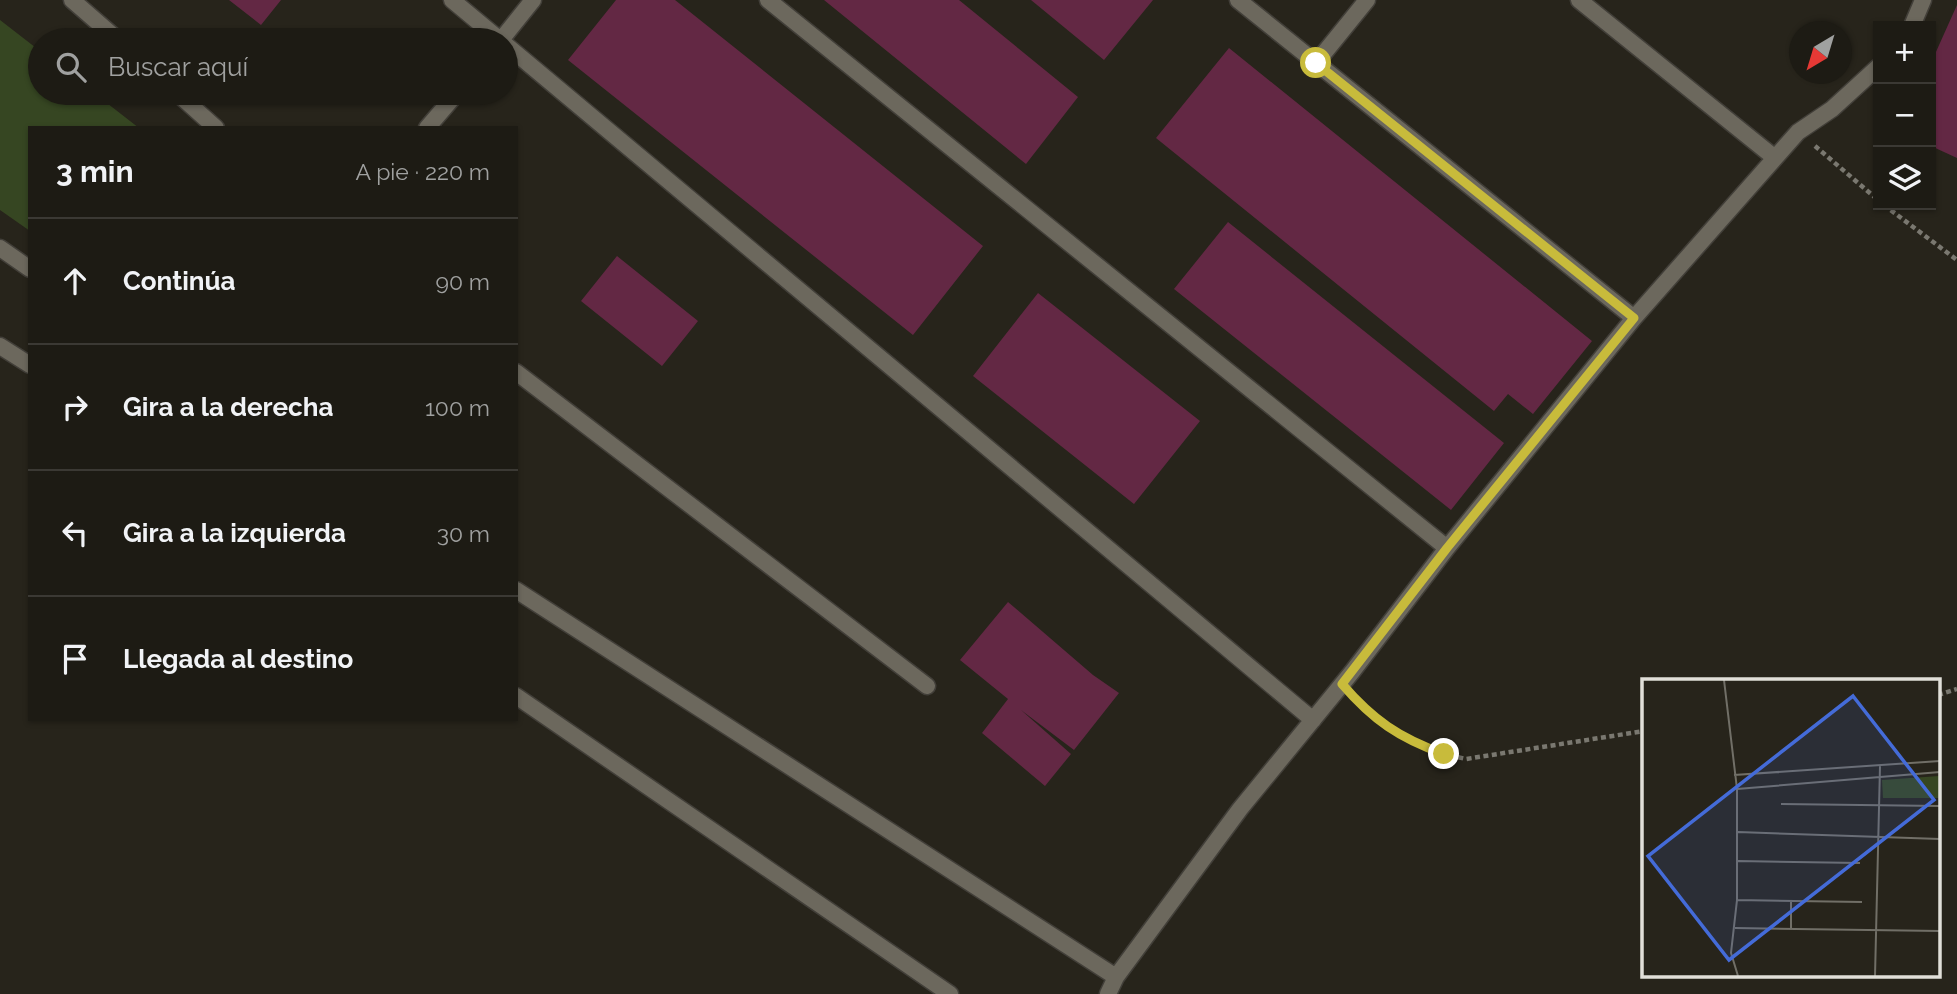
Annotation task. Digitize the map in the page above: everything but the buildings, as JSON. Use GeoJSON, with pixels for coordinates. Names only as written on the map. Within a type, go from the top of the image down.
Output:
{"type":"FeatureCollection","features":[{"type":"Feature","properties":{"kind":"lane"},"geometry":{"type":"LineString","coordinates":[[72,0],[104,28]]}},
{"type":"Feature","properties":{"kind":"lane"},"geometry":{"type":"LineString","coordinates":[[452,0],[486,28]]}},
{"type":"Feature","properties":{"kind":"lane"},"geometry":{"type":"LineString","coordinates":[[510,28],[533,0]]}},
{"type":"Feature","properties":{"kind":"lane"},"geometry":{"type":"LineString","coordinates":[[768,0],[1447,548]]}},
{"type":"Feature","properties":{"kind":"lane"},"geometry":{"type":"LineString","coordinates":[[1238,0],[1634,318]]}},
{"type":"Feature","properties":{"kind":"lane"},"geometry":{"type":"LineString","coordinates":[[1316,63],[1367,0]]}},
{"type":"Feature","properties":{"kind":"lane"},"geometry":{"type":"LineString","coordinates":[[1579,0],[1775,158]]}},
{"type":"Feature","properties":{"kind":"lane"},"geometry":{"type":"LineString","coordinates":[[1914,21],[1923,0]]}},
{"type":"Feature","properties":{"kind":"lane"},"geometry":{"type":"LineString","coordinates":[[518,55],[1313,720]]}},
{"type":"Feature","properties":{"kind":"lane"},"geometry":{"type":"LineString","coordinates":[[1108,994],[1116,977],[1240,809],[1634,318],[1798,132],[1832,109],[1873,72]]}},
{"type":"Feature","properties":{"kind":"lane"},"geometry":{"type":"LineString","coordinates":[[190,105],[214,126]]}},
{"type":"Feature","properties":{"kind":"lane"},"geometry":{"type":"LineString","coordinates":[[429,126],[447,105]]}},
{"type":"Feature","properties":{"kind":"lane"},"geometry":{"type":"LineString","coordinates":[[0,248],[28,268]]}},
{"type":"Feature","properties":{"kind":"lane"},"geometry":{"type":"LineString","coordinates":[[0,346],[28,364]]}},
{"type":"Feature","properties":{"kind":"lane"},"geometry":{"type":"LineString","coordinates":[[518,374],[927,686]]}},
{"type":"Feature","properties":{"kind":"lane"},"geometry":{"type":"LineString","coordinates":[[518,591],[1116,977]]}},
{"type":"Feature","properties":{"kind":"lane"},"geometry":{"type":"LineString","coordinates":[[518,697],[950,994]]}},
{"type":"Feature","properties":{"kind":"path"},"geometry":{"type":"LineString","coordinates":[[1798,132],[1873,196]]}},
{"type":"Feature","properties":{"kind":"path"},"geometry":{"type":"LineString","coordinates":[[1891,210],[1957,260]]}},
{"type":"Feature","properties":{"kind":"path"},"geometry":{"type":"LineString","coordinates":[[1342,684],[1378,721],[1399,734],[1422,746],[1466,759],[1642,731]]}},
{"type":"Feature","properties":{"kind":"path"},"geometry":{"type":"LineString","coordinates":[[1940,694],[1957,689]]}},
{"type":"Feature","properties":{"kind":"green space"},"geometry":{"type":"Polygon","coordinates":[[[0,20],[28,42],[28,105],[109,105],[136,126],[28,126],[28,230],[0,210],[0,20]]]}},
{"type":"Feature","properties":{"kind":"route"},"geometry":{"type":"LineString","coordinates":[[1316,63],[1634,318],[1447,548],[1342,684],[1378,721],[1422,746],[1444,754]]}}]}
